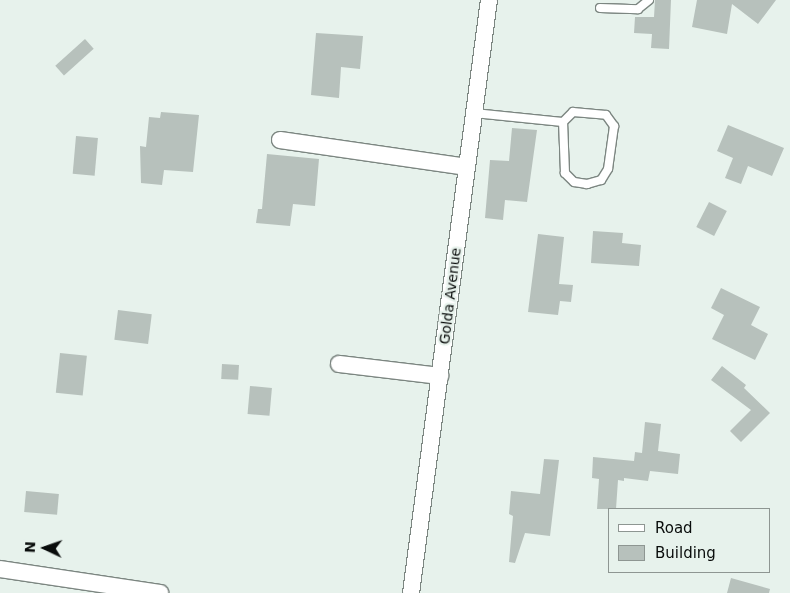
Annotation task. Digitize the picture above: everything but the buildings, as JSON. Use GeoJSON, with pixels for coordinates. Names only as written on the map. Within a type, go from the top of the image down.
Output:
{"type":"FeatureCollection","features":[{"type":"Feature","properties":{"kind":"street","name":"Golda Avenue"},"geometry":{"type":"LineString","coordinates":[[411,593],[489,0]]}},
{"type":"Feature","properties":{"kind":"street"},"geometry":{"type":"LineString","coordinates":[[280,140],[467,167]]}},
{"type":"Feature","properties":{"kind":"street"},"geometry":{"type":"LineString","coordinates":[[339,364],[440,376]]}},
{"type":"Feature","properties":{"kind":"street"},"geometry":{"type":"LineString","coordinates":[[0,569],[160,593]]}},
{"type":"Feature","properties":{"kind":"lane"},"geometry":{"type":"LineString","coordinates":[[600,8],[638,9],[649,0]]}},
{"type":"Feature","properties":{"kind":"lane"},"geometry":{"type":"LineString","coordinates":[[474,112],[563,122]]}},
{"type":"Feature","properties":{"kind":"lane"},"geometry":{"type":"LineString","coordinates":[[573,112],[606,115],[614,126],[608,169],[601,180],[587,184],[574,182],[565,173],[563,122],[573,112]]}}]}
